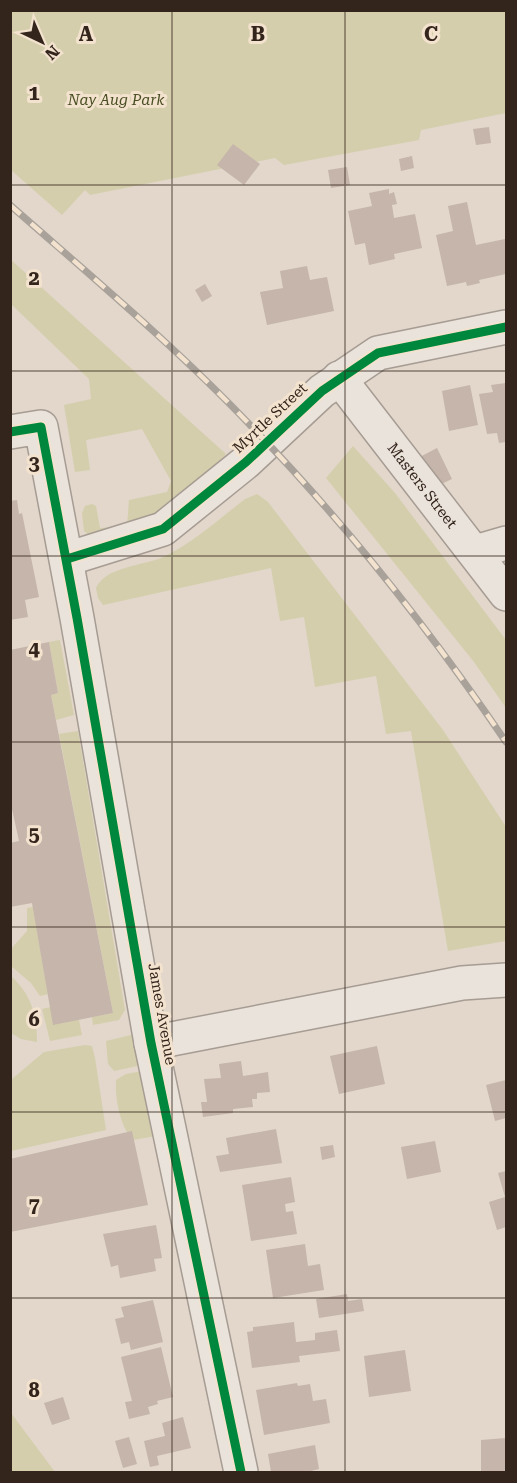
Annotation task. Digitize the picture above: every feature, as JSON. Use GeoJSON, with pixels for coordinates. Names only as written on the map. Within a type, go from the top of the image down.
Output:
{"type":"FeatureCollection","features":[{"type":"Feature","properties":{"kind":"street","name":"Myrtle Street"},"geometry":{"type":"LineString","coordinates":[[67,559],[163,529],[246,462],[339,378],[378,353],[507,327]]}},
{"type":"Feature","properties":{"kind":"street","name":"Masters Street"},"geometry":{"type":"LineString","coordinates":[[339,378],[507,594]]}},
{"type":"Feature","properties":{"kind":"street","name":"James Avenue"},"geometry":{"type":"LineString","coordinates":[[10,432],[41,427],[67,559],[151,1044],[241,1473]]}},
{"type":"Feature","properties":{"kind":"street"},"geometry":{"type":"LineString","coordinates":[[475,552],[507,543]]}},
{"type":"Feature","properties":{"kind":"street"},"geometry":{"type":"LineString","coordinates":[[151,1044],[462,983],[507,980]]}},
{"type":"Feature","properties":{"kind":"green space","name":"Nay Aug Park"},"geometry":{"type":"Polygon","coordinates":[[[11,11],[506,11],[506,113],[421,130],[419,140],[284,165],[275,158],[90,195],[85,190],[62,215],[11,170],[11,11]]]}},
{"type":"Feature","properties":{"kind":"green space"},"geometry":{"type":"Polygon","coordinates":[[[10,259],[226,454],[187,496],[153,518],[96,541],[84,531],[82,513],[85,506],[92,504],[96,506],[100,528],[127,526],[129,500],[167,492],[171,481],[142,429],[86,440],[90,470],[75,472],[64,405],[91,399],[89,379],[11,304],[10,259]]]}},
{"type":"Feature","properties":{"kind":"green space"},"geometry":{"type":"Polygon","coordinates":[[[353,446],[395,493],[506,640],[506,708],[474,662],[326,478],[353,446]]]}},
{"type":"Feature","properties":{"kind":"green space"},"geometry":{"type":"Polygon","coordinates":[[[257,494],[268,502],[443,730],[506,827],[506,941],[448,951],[411,731],[386,734],[376,676],[315,687],[304,617],[280,621],[271,568],[103,605],[98,598],[96,588],[107,576],[124,568],[161,558],[184,546],[245,499],[257,494]]]}},
{"type":"Feature","properties":{"kind":"green space"},"geometry":{"type":"Polygon","coordinates":[[[60,640],[74,715],[56,720],[51,695],[58,693],[49,642],[60,640]]]}},
{"type":"Feature","properties":{"kind":"green space"},"geometry":{"type":"Polygon","coordinates":[[[78,731],[125,1010],[119,1020],[93,1025],[92,1017],[113,1013],[59,734],[78,731]]]}},
{"type":"Feature","properties":{"kind":"green space"},"geometry":{"type":"Polygon","coordinates":[[[33,907],[48,994],[40,996],[31,983],[11,966],[11,949],[27,931],[27,908],[33,907]]]}},
{"type":"Feature","properties":{"kind":"green space"},"geometry":{"type":"Polygon","coordinates":[[[11,976],[28,998],[36,1023],[37,1042],[21,1039],[11,1033],[11,976]]]}},
{"type":"Feature","properties":{"kind":"green space"},"geometry":{"type":"Polygon","coordinates":[[[51,1007],[79,1020],[82,1035],[50,1041],[42,1009],[51,1007]]]}},
{"type":"Feature","properties":{"kind":"green space"},"geometry":{"type":"Polygon","coordinates":[[[135,1034],[142,1065],[114,1071],[108,1064],[106,1041],[135,1034]]]}},
{"type":"Feature","properties":{"kind":"green space"},"geometry":{"type":"Polygon","coordinates":[[[85,1045],[92,1046],[95,1058],[106,1130],[11,1151],[12,1079],[44,1052],[85,1045]]]}},
{"type":"Feature","properties":{"kind":"green space"},"geometry":{"type":"Polygon","coordinates":[[[143,1071],[156,1136],[133,1140],[119,1112],[116,1080],[126,1074],[143,1071]]]}},
{"type":"Feature","properties":{"kind":"green space"},"geometry":{"type":"Polygon","coordinates":[[[11,1413],[55,1472],[11,1472],[11,1413]]]}},
{"type":"Feature","properties":{"kind":"building"},"geometry":{"type":"Polygon","coordinates":[[[489,127],[491,143],[476,145],[473,129],[489,127]]]}},
{"type":"Feature","properties":{"kind":"building"},"geometry":{"type":"Polygon","coordinates":[[[233,144],[260,164],[244,185],[217,165],[233,144]]]}},
{"type":"Feature","properties":{"kind":"building"},"geometry":{"type":"Polygon","coordinates":[[[412,156],[414,168],[401,171],[399,159],[412,156]]]}},
{"type":"Feature","properties":{"kind":"building"},"geometry":{"type":"Polygon","coordinates":[[[347,167],[350,185],[331,188],[328,170],[347,167]]]}},
{"type":"Feature","properties":{"kind":"building"},"geometry":{"type":"Polygon","coordinates":[[[389,189],[389,194],[394,192],[397,204],[392,205],[394,218],[415,214],[422,248],[394,254],[395,259],[369,265],[365,243],[355,245],[348,211],[372,206],[369,193],[389,189]]]}},
{"type":"Feature","properties":{"kind":"building"},"geometry":{"type":"Polygon","coordinates":[[[467,202],[476,245],[505,239],[506,274],[479,280],[480,283],[467,286],[466,282],[447,286],[436,235],[453,231],[448,206],[467,202]]]}},
{"type":"Feature","properties":{"kind":"building"},"geometry":{"type":"Polygon","coordinates":[[[307,266],[310,280],[327,277],[334,311],[267,325],[260,292],[283,288],[280,271],[307,266]]]}},
{"type":"Feature","properties":{"kind":"building"},"geometry":{"type":"Polygon","coordinates":[[[205,284],[212,296],[202,302],[195,290],[205,284]]]}},
{"type":"Feature","properties":{"kind":"building"},"geometry":{"type":"Polygon","coordinates":[[[506,383],[506,442],[499,443],[497,433],[487,434],[479,394],[493,392],[491,385],[506,383]]]}},
{"type":"Feature","properties":{"kind":"building"},"geometry":{"type":"Polygon","coordinates":[[[470,385],[478,425],[449,431],[442,391],[470,385]]]}},
{"type":"Feature","properties":{"kind":"building"},"geometry":{"type":"Polygon","coordinates":[[[437,448],[452,479],[431,489],[416,459],[437,448]]]}},
{"type":"Feature","properties":{"kind":"building"},"geometry":{"type":"Polygon","coordinates":[[[17,500],[19,514],[22,513],[39,597],[25,600],[28,617],[10,620],[10,501],[17,500]]]}},
{"type":"Feature","properties":{"kind":"building"},"geometry":{"type":"Polygon","coordinates":[[[49,642],[58,693],[51,695],[113,1013],[53,1025],[32,903],[10,907],[10,843],[19,841],[10,800],[10,650],[49,642]]]}},
{"type":"Feature","properties":{"kind":"building"},"geometry":{"type":"Polygon","coordinates":[[[377,1046],[385,1084],[339,1094],[330,1056],[377,1046]]]}},
{"type":"Feature","properties":{"kind":"building"},"geometry":{"type":"Polygon","coordinates":[[[241,1061],[243,1076],[268,1072],[270,1092],[257,1093],[257,1099],[252,1099],[253,1107],[233,1109],[233,1113],[203,1117],[201,1102],[207,1102],[204,1079],[221,1078],[219,1064],[241,1061]]]}},
{"type":"Feature","properties":{"kind":"building"},"geometry":{"type":"Polygon","coordinates":[[[506,1080],[506,1118],[495,1121],[486,1085],[506,1080]]]}},
{"type":"Feature","properties":{"kind":"building"},"geometry":{"type":"Polygon","coordinates":[[[276,1129],[282,1163],[220,1172],[216,1156],[229,1154],[226,1138],[276,1129]]]}},
{"type":"Feature","properties":{"kind":"building"},"geometry":{"type":"Polygon","coordinates":[[[132,1131],[148,1205],[10,1232],[10,1159],[132,1131]]]}},
{"type":"Feature","properties":{"kind":"building"},"geometry":{"type":"Polygon","coordinates":[[[435,1141],[441,1172],[407,1179],[401,1147],[435,1141]]]}},
{"type":"Feature","properties":{"kind":"building"},"geometry":{"type":"Polygon","coordinates":[[[333,1145],[335,1157],[322,1160],[320,1147],[333,1145]]]}},
{"type":"Feature","properties":{"kind":"building"},"geometry":{"type":"Polygon","coordinates":[[[506,1171],[506,1227],[497,1230],[489,1202],[505,1197],[498,1173],[506,1171]]]}},
{"type":"Feature","properties":{"kind":"building"},"geometry":{"type":"Polygon","coordinates":[[[291,1177],[295,1202],[285,1204],[286,1212],[293,1211],[297,1234],[251,1241],[242,1185],[291,1177]]]}},
{"type":"Feature","properties":{"kind":"building"},"geometry":{"type":"Polygon","coordinates":[[[156,1225],[162,1258],[154,1259],[156,1271],[120,1278],[118,1265],[111,1267],[103,1234],[156,1225]]]}},
{"type":"Feature","properties":{"kind":"building"},"geometry":{"type":"Polygon","coordinates":[[[305,1244],[308,1266],[320,1264],[324,1290],[273,1298],[266,1250],[305,1244]]]}},
{"type":"Feature","properties":{"kind":"building"},"geometry":{"type":"Polygon","coordinates":[[[347,1294],[348,1301],[362,1299],[364,1311],[319,1318],[316,1299],[347,1294]]]}},
{"type":"Feature","properties":{"kind":"building"},"geometry":{"type":"Polygon","coordinates":[[[153,1300],[163,1342],[131,1350],[129,1342],[121,1344],[115,1319],[124,1317],[121,1307],[153,1300]]]}},
{"type":"Feature","properties":{"kind":"building"},"geometry":{"type":"Polygon","coordinates":[[[294,1322],[296,1342],[315,1340],[315,1333],[337,1330],[340,1351],[299,1356],[300,1362],[252,1368],[247,1332],[253,1331],[253,1327],[294,1322]]]}},
{"type":"Feature","properties":{"kind":"building"},"geometry":{"type":"Polygon","coordinates":[[[161,1347],[173,1397],[157,1401],[158,1404],[148,1407],[150,1414],[129,1419],[125,1402],[132,1401],[121,1357],[161,1347]]]}},
{"type":"Feature","properties":{"kind":"building"},"geometry":{"type":"Polygon","coordinates":[[[405,1350],[411,1391],[369,1397],[364,1356],[405,1350]]]}},
{"type":"Feature","properties":{"kind":"building"},"geometry":{"type":"Polygon","coordinates":[[[297,1383],[298,1386],[310,1384],[313,1401],[326,1399],[330,1423],[264,1435],[256,1390],[297,1383]]]}},
{"type":"Feature","properties":{"kind":"building"},"geometry":{"type":"Polygon","coordinates":[[[63,1397],[70,1419],[52,1425],[44,1403],[63,1397]]]}},
{"type":"Feature","properties":{"kind":"building"},"geometry":{"type":"Polygon","coordinates":[[[183,1417],[191,1448],[157,1456],[159,1465],[150,1467],[144,1441],[165,1436],[162,1423],[183,1417]]]}},
{"type":"Feature","properties":{"kind":"building"},"geometry":{"type":"Polygon","coordinates":[[[129,1437],[137,1464],[123,1468],[115,1441],[129,1437]]]}},
{"type":"Feature","properties":{"kind":"building"},"geometry":{"type":"Polygon","coordinates":[[[506,1438],[506,1472],[481,1472],[481,1440],[506,1438]]]}},
{"type":"Feature","properties":{"kind":"building"},"geometry":{"type":"Polygon","coordinates":[[[315,1445],[319,1469],[307,1472],[271,1472],[268,1454],[315,1445]]]}},
{"type":"Feature","properties":{"kind":"railway"},"geometry":{"type":"LineString","coordinates":[[10,205],[164,341],[287,464],[386,579],[506,742]]}},
{"type":"Feature","properties":{"kind":"cycle path"},"geometry":{"type":"LineString","coordinates":[[67,559],[163,529],[246,462],[322,391],[378,353],[506,327]]}},
{"type":"Feature","properties":{"kind":"cycle path"},"geometry":{"type":"LineString","coordinates":[[10,432],[41,427],[77,618],[151,1043],[241,1472]]}}]}
